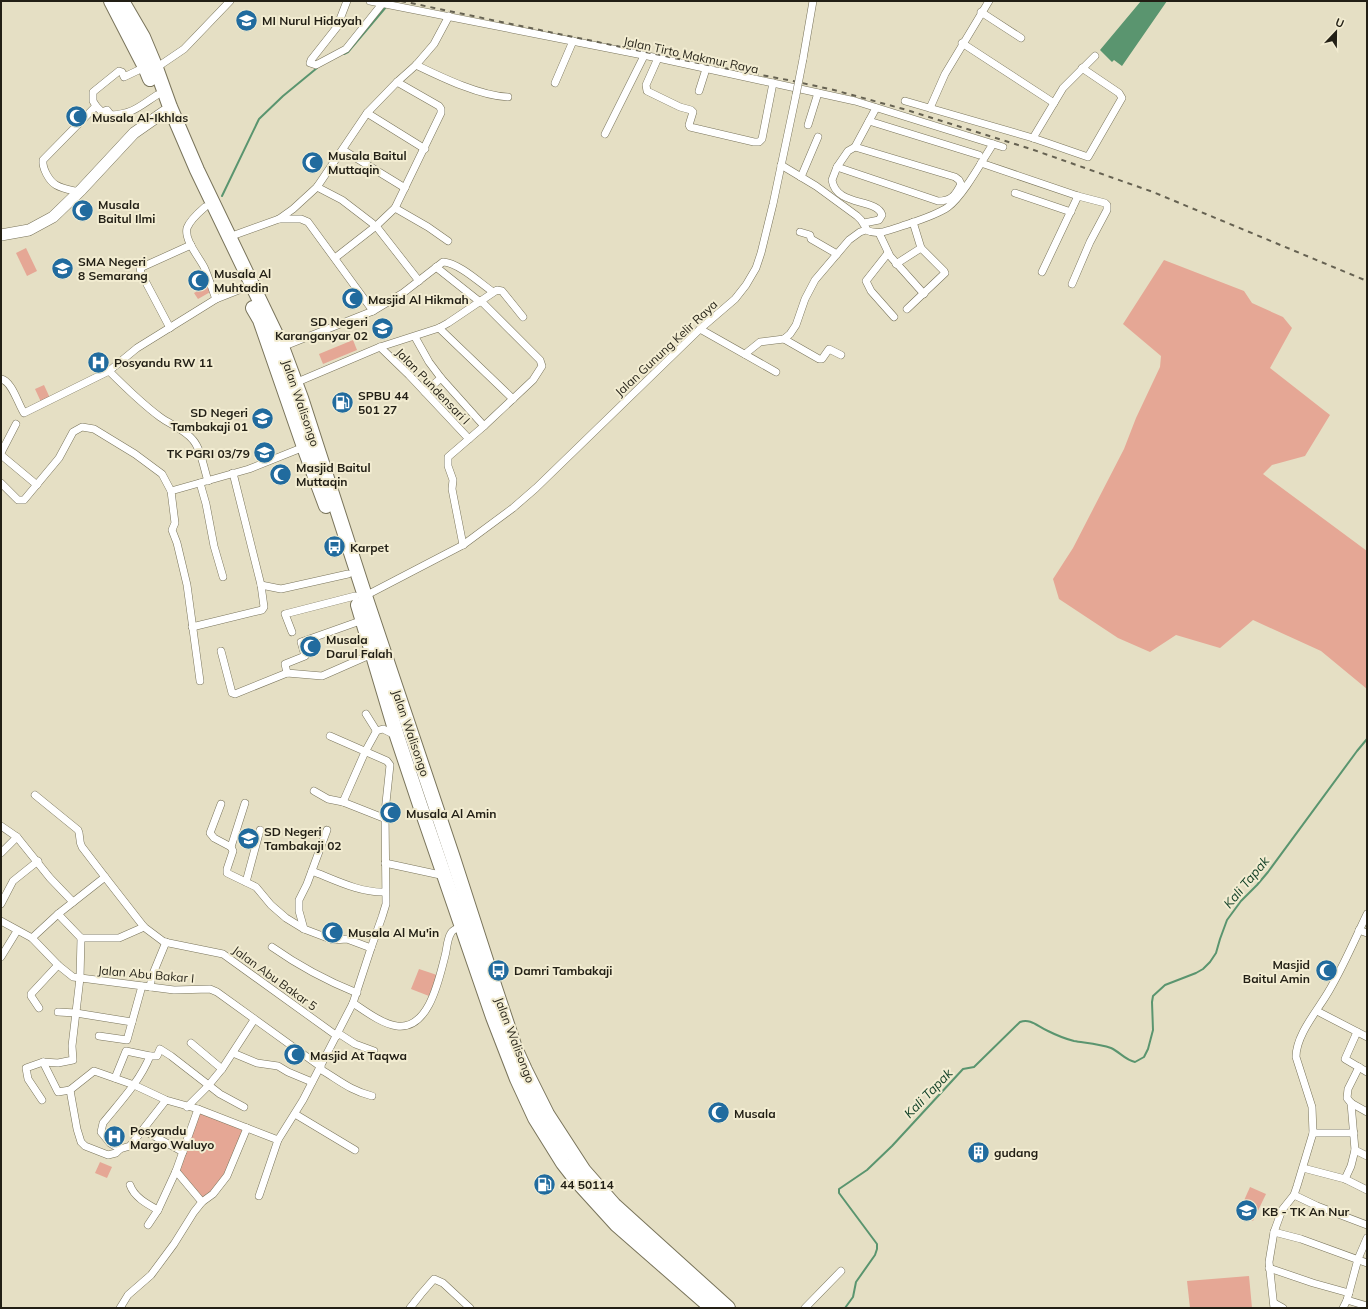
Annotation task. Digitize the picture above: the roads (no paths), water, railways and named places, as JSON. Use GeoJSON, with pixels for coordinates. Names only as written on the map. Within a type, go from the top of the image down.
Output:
{"type":"FeatureCollection","features":[{"type":"Feature","properties":{"kind":"highway"},"geometry":{"type":"LineString","coordinates":[[111,1],[151,67],[167,110]]}},
{"type":"Feature","properties":{"kind":"highway"},"geometry":{"type":"LineString","coordinates":[[122,1],[143,37],[157,95],[167,110]]}},
{"type":"Feature","properties":{"kind":"highway","name":"Jalan Walisongo"},"geometry":{"type":"LineString","coordinates":[[167,110],[194,172],[229,237],[282,347],[295,384],[360,596],[453,858],[513,1041],[525,1070],[547,1114],[584,1171],[614,1205],[728,1308]]}},
{"type":"Feature","properties":{"kind":"highway","name":"Jalan Walisongo"},"geometry":{"type":"LineString","coordinates":[[194,172],[205,207],[260,320],[304,447],[331,517],[348,574],[360,596],[363,620],[397,736],[493,1017],[517,1079],[535,1118],[563,1163],[577,1181],[617,1225],[712,1308]]}},
{"type":"Feature","properties":{"kind":"street"},"geometry":{"type":"LineString","coordinates":[[157,95],[133,111],[118,115],[111,115],[107,110],[102,112],[96,106],[93,101],[92,92],[119,71],[122,72],[124,77],[151,67],[184,49],[230,1]]}},
{"type":"Feature","properties":{"kind":"street"},"geometry":{"type":"LineString","coordinates":[[347,1],[337,27],[310,63],[316,65],[346,49],[386,5]]}},
{"type":"Feature","properties":{"kind":"street","name":"Jalan Tirto Makmur Raya"},"geometry":{"type":"LineString","coordinates":[[370,1],[658,58],[818,93],[876,108],[1003,147]]}},
{"type":"Feature","properties":{"kind":"street","name":"Jalan Gunung Kelir Raya"},"geometry":{"type":"LineString","coordinates":[[292,632],[285,614],[360,596],[463,545],[513,508],[536,488],[700,329],[735,299],[746,285],[756,268],[761,252],[796,95],[813,1]]}},
{"type":"Feature","properties":{"kind":"street"},"geometry":{"type":"LineString","coordinates":[[930,108],[945,74],[962,43],[989,1]]}},
{"type":"Feature","properties":{"kind":"street"},"geometry":{"type":"LineString","coordinates":[[981,12],[1021,38]]}},
{"type":"Feature","properties":{"kind":"street"},"geometry":{"type":"LineString","coordinates":[[229,237],[279,219],[293,209],[317,186],[343,150],[366,113],[416,65],[434,44],[449,16]]}},
{"type":"Feature","properties":{"kind":"street"},"geometry":{"type":"LineString","coordinates":[[555,83],[573,41]]}},
{"type":"Feature","properties":{"kind":"street"},"geometry":{"type":"LineString","coordinates":[[962,43],[1054,103]]}},
{"type":"Feature","properties":{"kind":"street"},"geometry":{"type":"LineString","coordinates":[[604,134],[644,56]]}},
{"type":"Feature","properties":{"kind":"street"},"geometry":{"type":"LineString","coordinates":[[1033,138],[1063,88],[1094,56]]}},
{"type":"Feature","properties":{"kind":"street"},"geometry":{"type":"LineString","coordinates":[[658,58],[646,85],[647,91],[680,107],[692,111],[693,114],[689,125],[690,127],[754,142],[760,142],[762,139],[772,83]]}},
{"type":"Feature","properties":{"kind":"street"},"geometry":{"type":"LineString","coordinates":[[416,65],[474,90],[496,96],[508,97]]}},
{"type":"Feature","properties":{"kind":"street"},"geometry":{"type":"LineString","coordinates":[[905,101],[1033,138],[1088,157],[1122,98],[1119,93],[1082,68]]}},
{"type":"Feature","properties":{"kind":"street"},"geometry":{"type":"LineString","coordinates":[[699,91],[706,69]]}},
{"type":"Feature","properties":{"kind":"street"},"geometry":{"type":"LineString","coordinates":[[334,258],[374,224],[396,208],[441,113],[439,106],[397,82]]}},
{"type":"Feature","properties":{"kind":"street"},"geometry":{"type":"LineString","coordinates":[[808,125],[818,93]]}},
{"type":"Feature","properties":{"kind":"street"},"geometry":{"type":"LineString","coordinates":[[79,192],[55,185],[47,174],[43,165],[43,160],[96,106]]}},
{"type":"Feature","properties":{"kind":"street"},"geometry":{"type":"LineString","coordinates":[[745,354],[760,342],[784,339],[790,334],[796,325],[805,299],[815,280],[854,236],[865,227],[879,220],[882,215],[880,211],[875,208],[841,195],[834,186],[832,180],[848,151],[855,147],[876,108]]}},
{"type":"Feature","properties":{"kind":"street"},"geometry":{"type":"LineString","coordinates":[[1,235],[29,230],[53,217],[79,192],[134,133],[167,110]]}},
{"type":"Feature","properties":{"kind":"street"},"geometry":{"type":"LineString","coordinates":[[366,113],[424,149]]}},
{"type":"Feature","properties":{"kind":"street"},"geometry":{"type":"LineString","coordinates":[[869,121],[979,155]]}},
{"type":"Feature","properties":{"kind":"street"},"geometry":{"type":"LineString","coordinates":[[802,177],[818,137]]}},
{"type":"Feature","properties":{"kind":"street"},"geometry":{"type":"LineString","coordinates":[[781,165],[802,177],[857,216],[870,232],[879,233],[946,209],[953,203],[993,144]]}},
{"type":"Feature","properties":{"kind":"street"},"geometry":{"type":"LineString","coordinates":[[838,167],[938,201],[948,200],[953,197],[961,184],[955,177],[855,147]]}},
{"type":"Feature","properties":{"kind":"street"},"geometry":{"type":"LineString","coordinates":[[343,150],[405,188]]}},
{"type":"Feature","properties":{"kind":"street"},"geometry":{"type":"LineString","coordinates":[[981,163],[1078,196],[1105,203],[1107,205],[1108,208],[1090,242],[1072,284]]}},
{"type":"Feature","properties":{"kind":"street"},"geometry":{"type":"LineString","coordinates":[[317,186],[342,200],[374,224],[419,281]]}},
{"type":"Feature","properties":{"kind":"street"},"geometry":{"type":"LineString","coordinates":[[1015,193],[1071,212]]}},
{"type":"Feature","properties":{"kind":"street"},"geometry":{"type":"LineString","coordinates":[[1042,272],[1078,196]]}},
{"type":"Feature","properties":{"kind":"street"},"geometry":{"type":"LineString","coordinates":[[205,207],[190,222],[187,235],[204,268],[216,299]]}},
{"type":"Feature","properties":{"kind":"street"},"geometry":{"type":"LineString","coordinates":[[396,208],[448,241]]}},
{"type":"Feature","properties":{"kind":"street"},"geometry":{"type":"LineString","coordinates":[[279,219],[301,219],[308,222],[372,311]]}},
{"type":"Feature","properties":{"kind":"street"},"geometry":{"type":"LineString","coordinates":[[907,309],[944,276],[944,271],[921,248],[913,222]]}},
{"type":"Feature","properties":{"kind":"street"},"geometry":{"type":"LineString","coordinates":[[800,232],[808,234],[811,239],[837,254]]}},
{"type":"Feature","properties":{"kind":"street"},"geometry":{"type":"LineString","coordinates":[[879,233],[888,253],[896,264],[906,272],[924,294]]}},
{"type":"Feature","properties":{"kind":"street"},"geometry":{"type":"LineString","coordinates":[[170,328],[141,273],[140,268],[191,245]]}},
{"type":"Feature","properties":{"kind":"street"},"geometry":{"type":"LineString","coordinates":[[896,264],[921,248]]}},
{"type":"Feature","properties":{"kind":"street"},"geometry":{"type":"LineString","coordinates":[[888,253],[866,281],[871,291],[894,317]]}},
{"type":"Feature","properties":{"kind":"street"},"geometry":{"type":"LineString","coordinates":[[282,347],[372,311],[403,293],[443,262],[460,268],[493,292]]}},
{"type":"Feature","properties":{"kind":"street"},"geometry":{"type":"LineString","coordinates":[[436,267],[480,302],[540,360],[542,364],[533,380],[484,426],[450,455],[447,462],[454,480],[452,489],[463,545]]}},
{"type":"Feature","properties":{"kind":"street"},"geometry":{"type":"LineString","coordinates":[[3,380],[9,385],[24,413],[109,371],[136,348],[216,299],[244,288]]}},
{"type":"Feature","properties":{"kind":"street"},"geometry":{"type":"LineString","coordinates":[[295,384],[380,347],[439,328],[497,290],[501,290],[523,317]]}},
{"type":"Feature","properties":{"kind":"street"},"geometry":{"type":"LineString","coordinates":[[439,328],[513,399]]}},
{"type":"Feature","properties":{"kind":"street"},"geometry":{"type":"LineString","coordinates":[[700,329],[776,372]]}},
{"type":"Feature","properties":{"kind":"street"},"geometry":{"type":"LineString","coordinates":[[415,336],[429,362],[484,426]]}},
{"type":"Feature","properties":{"kind":"street"},"geometry":{"type":"LineString","coordinates":[[784,339],[819,359],[822,359],[829,349],[841,355]]}},
{"type":"Feature","properties":{"kind":"street","name":"Jalan Pundensari I"},"geometry":{"type":"LineString","coordinates":[[380,347],[409,375],[469,439]]}},
{"type":"Feature","properties":{"kind":"street"},"geometry":{"type":"LineString","coordinates":[[109,371],[134,396],[160,417],[182,430],[194,440],[208,480]]}},
{"type":"Feature","properties":{"kind":"street"},"geometry":{"type":"LineString","coordinates":[[425,392],[442,378]]}},
{"type":"Feature","properties":{"kind":"street"},"geometry":{"type":"LineString","coordinates":[[16,424],[1,454],[37,485]]}},
{"type":"Feature","properties":{"kind":"street"},"geometry":{"type":"LineString","coordinates":[[1,483],[18,500],[24,500],[59,458],[73,432],[82,426],[94,429],[134,454],[162,474],[171,491],[175,524],[172,530],[177,543],[187,585],[200,681]]}},
{"type":"Feature","properties":{"kind":"street"},"geometry":{"type":"LineString","coordinates":[[171,491],[249,469],[304,447]]}},
{"type":"Feature","properties":{"kind":"street"},"geometry":{"type":"LineString","coordinates":[[192,626],[262,610],[264,606],[261,585],[233,473]]}},
{"type":"Feature","properties":{"kind":"street"},"geometry":{"type":"LineString","coordinates":[[200,483],[206,504],[214,546],[223,577]]}},
{"type":"Feature","properties":{"kind":"street"},"geometry":{"type":"LineString","coordinates":[[261,585],[278,589],[348,574]]}},
{"type":"Feature","properties":{"kind":"street"},"geometry":{"type":"LineString","coordinates":[[287,673],[285,664],[305,656],[301,642],[363,620]]}},
{"type":"Feature","properties":{"kind":"street"},"geometry":{"type":"LineString","coordinates":[[221,651],[232,693],[234,694],[287,673],[322,676],[372,654]]}},
{"type":"Feature","properties":{"kind":"street"},"geometry":{"type":"LineString","coordinates":[[366,714],[376,731]]}},
{"type":"Feature","properties":{"kind":"street"},"geometry":{"type":"LineString","coordinates":[[343,802],[376,731],[383,729],[397,736]]}},
{"type":"Feature","properties":{"kind":"street"},"geometry":{"type":"LineString","coordinates":[[259,1196],[278,1140],[295,1114],[353,1003],[386,904],[386,819],[390,765],[387,761],[330,736]]}},
{"type":"Feature","properties":{"kind":"street"},"geometry":{"type":"LineString","coordinates":[[314,791],[328,799],[343,802],[386,819]]}},
{"type":"Feature","properties":{"kind":"street","name":"Jalan Abu Bakar 5"},"geometry":{"type":"LineString","coordinates":[[34,795],[78,830],[79,842],[82,847],[144,927],[166,942],[222,954],[337,1035],[354,1044],[374,1051]]}},
{"type":"Feature","properties":{"kind":"street"},"geometry":{"type":"LineString","coordinates":[[245,803],[231,847],[233,851],[227,873],[256,887],[286,918],[304,929],[333,940],[347,939],[371,948]]}},
{"type":"Feature","properties":{"kind":"street"},"geometry":{"type":"LineString","coordinates":[[221,804],[210,833],[214,838],[231,847]]}},
{"type":"Feature","properties":{"kind":"street"},"geometry":{"type":"LineString","coordinates":[[1,826],[17,837],[38,861],[50,878],[73,902]]}},
{"type":"Feature","properties":{"kind":"street"},"geometry":{"type":"LineString","coordinates":[[246,882],[260,830]]}},
{"type":"Feature","properties":{"kind":"street"},"geometry":{"type":"LineString","coordinates":[[304,929],[299,911],[299,900],[307,884],[327,830]]}},
{"type":"Feature","properties":{"kind":"street"},"geometry":{"type":"LineString","coordinates":[[1,853],[17,837]]}},
{"type":"Feature","properties":{"kind":"street"},"geometry":{"type":"LineString","coordinates":[[1,904],[13,881],[38,861]]}},
{"type":"Feature","properties":{"kind":"street"},"geometry":{"type":"LineString","coordinates":[[385,863],[445,876]]}},
{"type":"Feature","properties":{"kind":"street"},"geometry":{"type":"LineString","coordinates":[[312,871],[359,889],[385,892]]}},
{"type":"Feature","properties":{"kind":"street"},"geometry":{"type":"LineString","coordinates":[[1,921],[32,938],[58,914],[105,877]]}},
{"type":"Feature","properties":{"kind":"street"},"geometry":{"type":"LineString","coordinates":[[42,1100],[28,1079],[25,1069],[26,1067],[42,1062],[58,1063],[73,1061],[72,1046],[80,978],[81,938],[58,914]]}},
{"type":"Feature","properties":{"kind":"street"},"geometry":{"type":"LineString","coordinates":[[1283,1308],[1274,1306],[1269,1262],[1274,1232],[1282,1210],[1294,1195],[1313,1133],[1312,1107],[1296,1057],[1296,1048],[1330,988],[1367,914]]}},
{"type":"Feature","properties":{"kind":"street"},"geometry":{"type":"LineString","coordinates":[[353,1003],[368,1013],[393,1025],[404,1026],[418,1020],[428,1006],[432,997],[451,933],[462,926]]}},
{"type":"Feature","properties":{"kind":"street"},"geometry":{"type":"LineString","coordinates":[[81,938],[119,938],[144,927]]}},
{"type":"Feature","properties":{"kind":"street"},"geometry":{"type":"LineString","coordinates":[[1359,930],[1367,933]]}},
{"type":"Feature","properties":{"kind":"street"},"geometry":{"type":"LineString","coordinates":[[1,958],[17,931]]}},
{"type":"Feature","properties":{"kind":"street","name":"Jalan Abu Bakar I"},"geometry":{"type":"LineString","coordinates":[[32,938],[70,976],[174,990],[213,990],[225,997],[345,1086],[355,1091],[372,1096]]}},
{"type":"Feature","properties":{"kind":"street"},"geometry":{"type":"LineString","coordinates":[[150,987],[152,976],[166,942]]}},
{"type":"Feature","properties":{"kind":"street"},"geometry":{"type":"LineString","coordinates":[[272,947],[294,963],[339,986],[357,993]]}},
{"type":"Feature","properties":{"kind":"street"},"geometry":{"type":"LineString","coordinates":[[39,1008],[31,994],[58,965]]}},
{"type":"Feature","properties":{"kind":"street"},"geometry":{"type":"LineString","coordinates":[[100,1036],[127,1040],[142,986]]}},
{"type":"Feature","properties":{"kind":"street"},"geometry":{"type":"LineString","coordinates":[[1317,1011],[1367,1037]]}},
{"type":"Feature","properties":{"kind":"street"},"geometry":{"type":"LineString","coordinates":[[58,1012],[76,1013],[132,1022]]}},
{"type":"Feature","properties":{"kind":"street"},"geometry":{"type":"LineString","coordinates":[[187,1107],[208,1086],[222,1069],[254,1020]]}},
{"type":"Feature","properties":{"kind":"street"},"geometry":{"type":"LineString","coordinates":[[1357,1032],[1345,1059],[1367,1072]]}},
{"type":"Feature","properties":{"kind":"street"},"geometry":{"type":"LineString","coordinates":[[191,1043],[222,1069]]}},
{"type":"Feature","properties":{"kind":"street"},"geometry":{"type":"LineString","coordinates":[[116,1078],[126,1051],[157,1056],[161,1049],[208,1086],[244,1107]]}},
{"type":"Feature","properties":{"kind":"street"},"geometry":{"type":"LineString","coordinates":[[233,1053],[257,1063],[278,1066],[312,1082]]}},
{"type":"Feature","properties":{"kind":"street"},"geometry":{"type":"LineString","coordinates":[[120,1149],[110,1143],[100,1132],[100,1130],[103,1124],[134,1085],[150,1056]]}},
{"type":"Feature","properties":{"kind":"street"},"geometry":{"type":"LineString","coordinates":[[42,1062],[58,1092],[70,1090],[94,1071],[134,1085],[166,1100],[198,1109],[278,1140]]}},
{"type":"Feature","properties":{"kind":"street"},"geometry":{"type":"LineString","coordinates":[[1359,1067],[1347,1093],[1347,1098],[1351,1103],[1367,1112]]}},
{"type":"Feature","properties":{"kind":"street"},"geometry":{"type":"LineString","coordinates":[[70,1090],[77,1129],[82,1144],[108,1155],[130,1146],[166,1100]]}},
{"type":"Feature","properties":{"kind":"street"},"geometry":{"type":"LineString","coordinates":[[1345,1179],[1351,1166],[1355,1150],[1351,1103]]}},
{"type":"Feature","properties":{"kind":"street"},"geometry":{"type":"LineString","coordinates":[[148,1225],[158,1210],[176,1171],[198,1109]]}},
{"type":"Feature","properties":{"kind":"street"},"geometry":{"type":"LineString","coordinates":[[295,1114],[355,1150]]}},
{"type":"Feature","properties":{"kind":"street"},"geometry":{"type":"LineString","coordinates":[[120,1308],[128,1295],[150,1275],[174,1244],[202,1202],[214,1194],[227,1176],[247,1128]]}},
{"type":"Feature","properties":{"kind":"street"},"geometry":{"type":"LineString","coordinates":[[143,1130],[183,1152]]}},
{"type":"Feature","properties":{"kind":"street"},"geometry":{"type":"LineString","coordinates":[[1313,1133],[1354,1133]]}},
{"type":"Feature","properties":{"kind":"street"},"geometry":{"type":"LineString","coordinates":[[1355,1150],[1367,1156]]}},
{"type":"Feature","properties":{"kind":"street"},"geometry":{"type":"LineString","coordinates":[[1303,1168],[1345,1179],[1367,1190]]}},
{"type":"Feature","properties":{"kind":"street"},"geometry":{"type":"LineString","coordinates":[[176,1171],[202,1202]]}},
{"type":"Feature","properties":{"kind":"street"},"geometry":{"type":"LineString","coordinates":[[130,1185],[136,1195],[158,1210]]}},
{"type":"Feature","properties":{"kind":"street"},"geometry":{"type":"LineString","coordinates":[[1294,1195],[1317,1206],[1367,1225]]}},
{"type":"Feature","properties":{"kind":"street"},"geometry":{"type":"LineString","coordinates":[[1274,1232],[1301,1239],[1367,1263]]}},
{"type":"Feature","properties":{"kind":"street"},"geometry":{"type":"LineString","coordinates":[[1343,1308],[1348,1296],[1358,1259],[1367,1238]]}},
{"type":"Feature","properties":{"kind":"street"},"geometry":{"type":"LineString","coordinates":[[1270,1268],[1348,1296],[1367,1306]]}},
{"type":"Feature","properties":{"kind":"street"},"geometry":{"type":"LineString","coordinates":[[806,1308],[841,1271]]}},
{"type":"Feature","properties":{"kind":"street"},"geometry":{"type":"LineString","coordinates":[[410,1308],[420,1294],[434,1279],[443,1283],[470,1308]]}},
{"type":"Feature","properties":{"kind":"waterway"},"geometry":{"type":"LineString","coordinates":[[344,54],[348,52],[386,7]]}},
{"type":"Feature","properties":{"kind":"waterway"},"geometry":{"type":"LineString","coordinates":[[222,196],[259,119],[283,96],[317,68]]}},
{"type":"Feature","properties":{"kind":"waterway","name":"Kali Tapak"},"geometry":{"type":"LineString","coordinates":[[845,1308],[853,1297],[856,1282],[875,1255],[877,1244],[839,1193],[839,1189],[867,1170],[892,1146],[963,1069],[974,1067],[1020,1022],[1031,1022],[1054,1034],[1074,1041],[1111,1048],[1128,1060],[1135,1062],[1144,1057],[1148,1049],[1153,1030],[1153,996],[1165,985],[1196,973],[1210,962],[1216,953],[1227,920],[1241,901],[1268,872],[1367,739]]}},
{"type":"Feature","properties":{"kind":"railway"},"geometry":{"type":"LineString","coordinates":[[401,1],[703,64],[793,81],[834,90],[907,110],[1031,149],[1153,192],[1367,281]]}},
{"type":"Feature","properties":{"kind":"place","name":"MI Nurul Hidayah"},"geometry":{"type":"Point","coordinates":[246,20]}},
{"type":"Feature","properties":{"kind":"place","name":"Musala Al-Ikhlas"},"geometry":{"type":"Point","coordinates":[77,117]}},
{"type":"Feature","properties":{"kind":"place","name":"Musala Baitul Muttaqin"},"geometry":{"type":"Point","coordinates":[312,162]}},
{"type":"Feature","properties":{"kind":"place","name":"Musala Baitul Ilmi"},"geometry":{"type":"Point","coordinates":[82,211]}},
{"type":"Feature","properties":{"kind":"place","name":"SMA Negeri 8 Semarang"},"geometry":{"type":"Point","coordinates":[63,268]}},
{"type":"Feature","properties":{"kind":"place","name":"Musala Al Muhtadin"},"geometry":{"type":"Point","coordinates":[199,280]}},
{"type":"Feature","properties":{"kind":"place","name":"Masjid Al Hikmah"},"geometry":{"type":"Point","coordinates":[353,299]}},
{"type":"Feature","properties":{"kind":"place","name":"SD Negeri Karanganyar 02"},"geometry":{"type":"Point","coordinates":[383,328]}},
{"type":"Feature","properties":{"kind":"place","name":"Posyandu RW 11"},"geometry":{"type":"Point","coordinates":[98,362]}},
{"type":"Feature","properties":{"kind":"place","name":"SPBU 44 501 27"},"geometry":{"type":"Point","coordinates":[343,402]}},
{"type":"Feature","properties":{"kind":"place","name":"SD Negeri Tambakaji 01"},"geometry":{"type":"Point","coordinates":[263,419]}},
{"type":"Feature","properties":{"kind":"place","name":"TK PGRI 03/79"},"geometry":{"type":"Point","coordinates":[265,453]}},
{"type":"Feature","properties":{"kind":"place","name":"Masjid Baitul Muttaqin"},"geometry":{"type":"Point","coordinates":[280,474]}},
{"type":"Feature","properties":{"kind":"place","name":"Karpet"},"geometry":{"type":"Point","coordinates":[335,547]}},
{"type":"Feature","properties":{"kind":"place","name":"Musala Darul Falah"},"geometry":{"type":"Point","coordinates":[311,646]}},
{"type":"Feature","properties":{"kind":"place","name":"Musala Al Amin"},"geometry":{"type":"Point","coordinates":[391,813]}},
{"type":"Feature","properties":{"kind":"place","name":"SD Negeri Tambakaji 02"},"geometry":{"type":"Point","coordinates":[248,838]}},
{"type":"Feature","properties":{"kind":"place","name":"Musala Al Mu'in"},"geometry":{"type":"Point","coordinates":[333,932]}},
{"type":"Feature","properties":{"kind":"place","name":"Damri Tambakaji"},"geometry":{"type":"Point","coordinates":[498,970]}},
{"type":"Feature","properties":{"kind":"place","name":"Masjid Baitul Amin"},"geometry":{"type":"Point","coordinates":[1326,971]}},
{"type":"Feature","properties":{"kind":"place","name":"Masjid At Taqwa"},"geometry":{"type":"Point","coordinates":[295,1055]}},
{"type":"Feature","properties":{"kind":"place","name":"Musala"},"geometry":{"type":"Point","coordinates":[719,1113]}},
{"type":"Feature","properties":{"kind":"place","name":"Posyandu Margo Waluyo"},"geometry":{"type":"Point","coordinates":[114,1137]}},
{"type":"Feature","properties":{"kind":"place","name":"gudang"},"geometry":{"type":"Point","coordinates":[979,1152]}},
{"type":"Feature","properties":{"kind":"place","name":"44 50114"},"geometry":{"type":"Point","coordinates":[545,1184]}},
{"type":"Feature","properties":{"kind":"place","name":"KB - TK An Nur"},"geometry":{"type":"Point","coordinates":[1246,1211]}}]}
